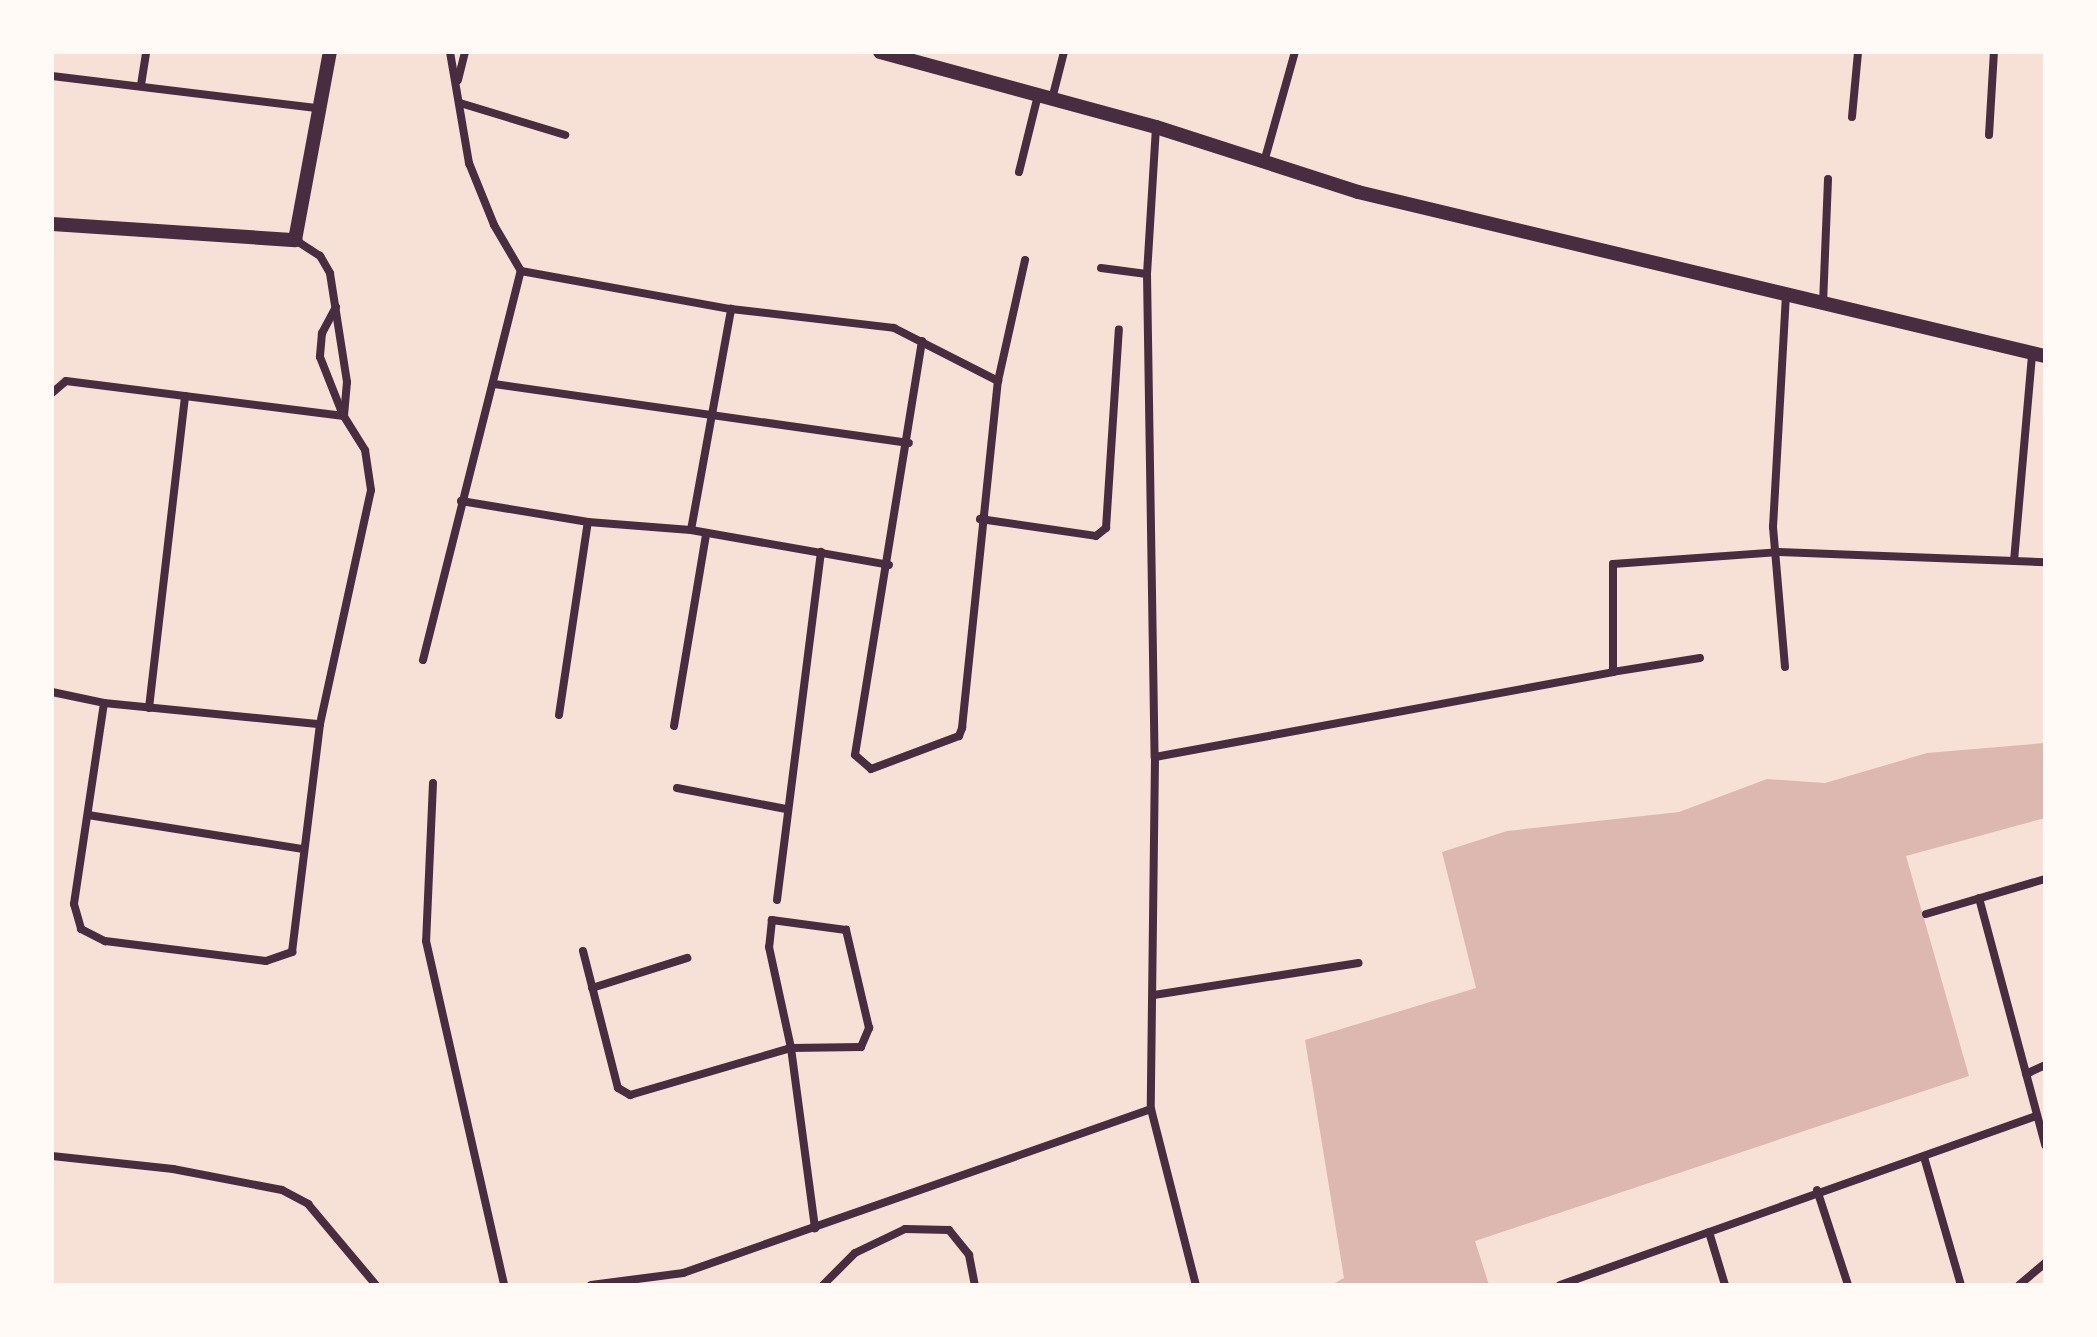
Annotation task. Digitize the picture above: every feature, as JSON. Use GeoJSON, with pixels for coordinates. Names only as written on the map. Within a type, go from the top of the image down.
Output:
{"type":"FeatureCollection","features":[{"type":"Feature","properties":{"kind":"street"},"geometry":{"type":"LineString","coordinates":[[141,85],[146,52]]}},
{"type":"Feature","properties":{"kind":"street"},"geometry":{"type":"LineString","coordinates":[[295,240],[316,108],[330,52]]}},
{"type":"Feature","properties":{"kind":"street"},"geometry":{"type":"LineString","coordinates":[[423,660],[521,271],[494,225],[469,163],[450,52]]}},
{"type":"Feature","properties":{"kind":"street"},"geometry":{"type":"LineString","coordinates":[[457,84],[465,52]]}},
{"type":"Feature","properties":{"kind":"street"},"geometry":{"type":"LineString","coordinates":[[880,52],[1156,127],[1358,192],[2039,355],[2014,561]]}},
{"type":"Feature","properties":{"kind":"street"},"geometry":{"type":"LineString","coordinates":[[1019,172],[1064,52]]}},
{"type":"Feature","properties":{"kind":"street"},"geometry":{"type":"LineString","coordinates":[[1264,162],[1295,52]]}},
{"type":"Feature","properties":{"kind":"street"},"geometry":{"type":"LineString","coordinates":[[1852,117],[1858,52]]}},
{"type":"Feature","properties":{"kind":"street"},"geometry":{"type":"LineString","coordinates":[[1989,135],[1994,52]]}},
{"type":"Feature","properties":{"kind":"street"},"geometry":{"type":"LineString","coordinates":[[52,76],[316,108]]}},
{"type":"Feature","properties":{"kind":"street"},"geometry":{"type":"LineString","coordinates":[[460,103],[565,135]]}},
{"type":"Feature","properties":{"kind":"street"},"geometry":{"type":"LineString","coordinates":[[1156,127],[1147,274],[1155,757],[1151,1109],[1196,1285]]}},
{"type":"Feature","properties":{"kind":"street"},"geometry":{"type":"LineString","coordinates":[[1823,304],[1828,179]]}},
{"type":"Feature","properties":{"kind":"street"},"geometry":{"type":"LineString","coordinates":[[52,224],[295,240],[325,264],[336,307],[347,382],[344,416]]}},
{"type":"Feature","properties":{"kind":"street"},"geometry":{"type":"LineString","coordinates":[[922,341],[909,443],[855,755],[871,769],[959,736],[980,519],[998,381],[1025,260]]}},
{"type":"Feature","properties":{"kind":"street"},"geometry":{"type":"LineString","coordinates":[[1101,268],[1147,274]]}},
{"type":"Feature","properties":{"kind":"street"},"geometry":{"type":"LineString","coordinates":[[521,271],[731,309],[860,322],[922,341],[998,381]]}},
{"type":"Feature","properties":{"kind":"street"},"geometry":{"type":"LineString","coordinates":[[1785,667],[1776,590],[1779,552],[1773,527],[1786,295]]}},
{"type":"Feature","properties":{"kind":"street"},"geometry":{"type":"LineString","coordinates":[[104,703],[74,904],[81,929],[105,941],[279,960],[292,952],[320,724],[371,490],[365,450],[344,416],[320,357],[322,333],[336,307]]}},
{"type":"Feature","properties":{"kind":"street"},"geometry":{"type":"LineString","coordinates":[[691,530],[731,309]]}},
{"type":"Feature","properties":{"kind":"street"},"geometry":{"type":"LineString","coordinates":[[980,519],[1096,536],[1106,528],[1119,329]]}},
{"type":"Feature","properties":{"kind":"street"},"geometry":{"type":"LineString","coordinates":[[52,393],[66,381],[344,416]]}},
{"type":"Feature","properties":{"kind":"street"},"geometry":{"type":"LineString","coordinates":[[494,384],[711,418],[909,443]]}},
{"type":"Feature","properties":{"kind":"street"},"geometry":{"type":"LineString","coordinates":[[149,708],[185,396]]}},
{"type":"Feature","properties":{"kind":"street"},"geometry":{"type":"LineString","coordinates":[[461,501],[588,522],[691,530],[889,565]]}},
{"type":"Feature","properties":{"kind":"street"},"geometry":{"type":"LineString","coordinates":[[559,715],[588,522]]}},
{"type":"Feature","properties":{"kind":"street"},"geometry":{"type":"LineString","coordinates":[[674,726],[706,534]]}},
{"type":"Feature","properties":{"kind":"street"},"geometry":{"type":"LineString","coordinates":[[777,900],[786,809],[821,552]]}},
{"type":"Feature","properties":{"kind":"street"},"geometry":{"type":"LineString","coordinates":[[1613,672],[1613,564],[1779,552],[2045,562]]}},
{"type":"Feature","properties":{"kind":"street"},"geometry":{"type":"LineString","coordinates":[[1155,757],[1700,658]]}},
{"type":"Feature","properties":{"kind":"street"},"geometry":{"type":"LineString","coordinates":[[52,692],[104,703],[320,724]]}},
{"type":"Feature","properties":{"kind":"street"},"geometry":{"type":"LineString","coordinates":[[433,783],[426,941],[504,1285]]}},
{"type":"Feature","properties":{"kind":"street"},"geometry":{"type":"LineString","coordinates":[[677,788],[786,809]]}},
{"type":"Feature","properties":{"kind":"street"},"geometry":{"type":"LineString","coordinates":[[88,815],[303,849]]}},
{"type":"Feature","properties":{"kind":"street"},"geometry":{"type":"LineString","coordinates":[[1926,914],[2045,879]]}},
{"type":"Feature","properties":{"kind":"street"},"geometry":{"type":"LineString","coordinates":[[1979,898],[2045,1145]]}},
{"type":"Feature","properties":{"kind":"street"},"geometry":{"type":"LineString","coordinates":[[583,951],[624,1095],[791,1048],[854,1049],[867,1042],[869,1028],[846,930],[772,920],[769,947],[791,1048],[815,1228]]}},
{"type":"Feature","properties":{"kind":"street"},"geometry":{"type":"LineString","coordinates":[[592,988],[687,958]]}},
{"type":"Feature","properties":{"kind":"street"},"geometry":{"type":"LineString","coordinates":[[1154,995],[1359,963]]}},
{"type":"Feature","properties":{"kind":"street"},"geometry":{"type":"LineString","coordinates":[[2026,1074],[2045,1065]]}},
{"type":"Feature","properties":{"kind":"street"},"geometry":{"type":"LineString","coordinates":[[591,1285],[683,1273],[1151,1109]]}},
{"type":"Feature","properties":{"kind":"street"},"geometry":{"type":"LineString","coordinates":[[1560,1285],[1817,1190],[1924,1157],[2036,1116]]}},
{"type":"Feature","properties":{"kind":"street"},"geometry":{"type":"LineString","coordinates":[[52,1156],[173,1169],[282,1190],[308,1204],[376,1285]]}},
{"type":"Feature","properties":{"kind":"street"},"geometry":{"type":"LineString","coordinates":[[1924,1157],[1961,1285]]}},
{"type":"Feature","properties":{"kind":"street"},"geometry":{"type":"LineString","coordinates":[[1817,1190],[1848,1285]]}},
{"type":"Feature","properties":{"kind":"street"},"geometry":{"type":"LineString","coordinates":[[823,1285],[855,1253],[905,1229],[949,1230],[969,1255],[975,1285]]}},
{"type":"Feature","properties":{"kind":"street"},"geometry":{"type":"LineString","coordinates":[[1709,1232],[1725,1285]]}},
{"type":"Feature","properties":{"kind":"street"},"geometry":{"type":"LineString","coordinates":[[2019,1285],[2045,1263]]}},
{"type":"Feature","properties":{"kind":"shaded area"},"geometry":{"type":"Polygon","coordinates":[[[2045,743],[2045,818],[1906,856],[1969,1076],[1475,1241],[1489,1285],[1331,1285],[1344,1278],[1305,1040],[1476,988],[1442,852],[1507,831],[1679,812],[1767,779],[1825,783],[1927,753],[2045,743]]]}}]}
